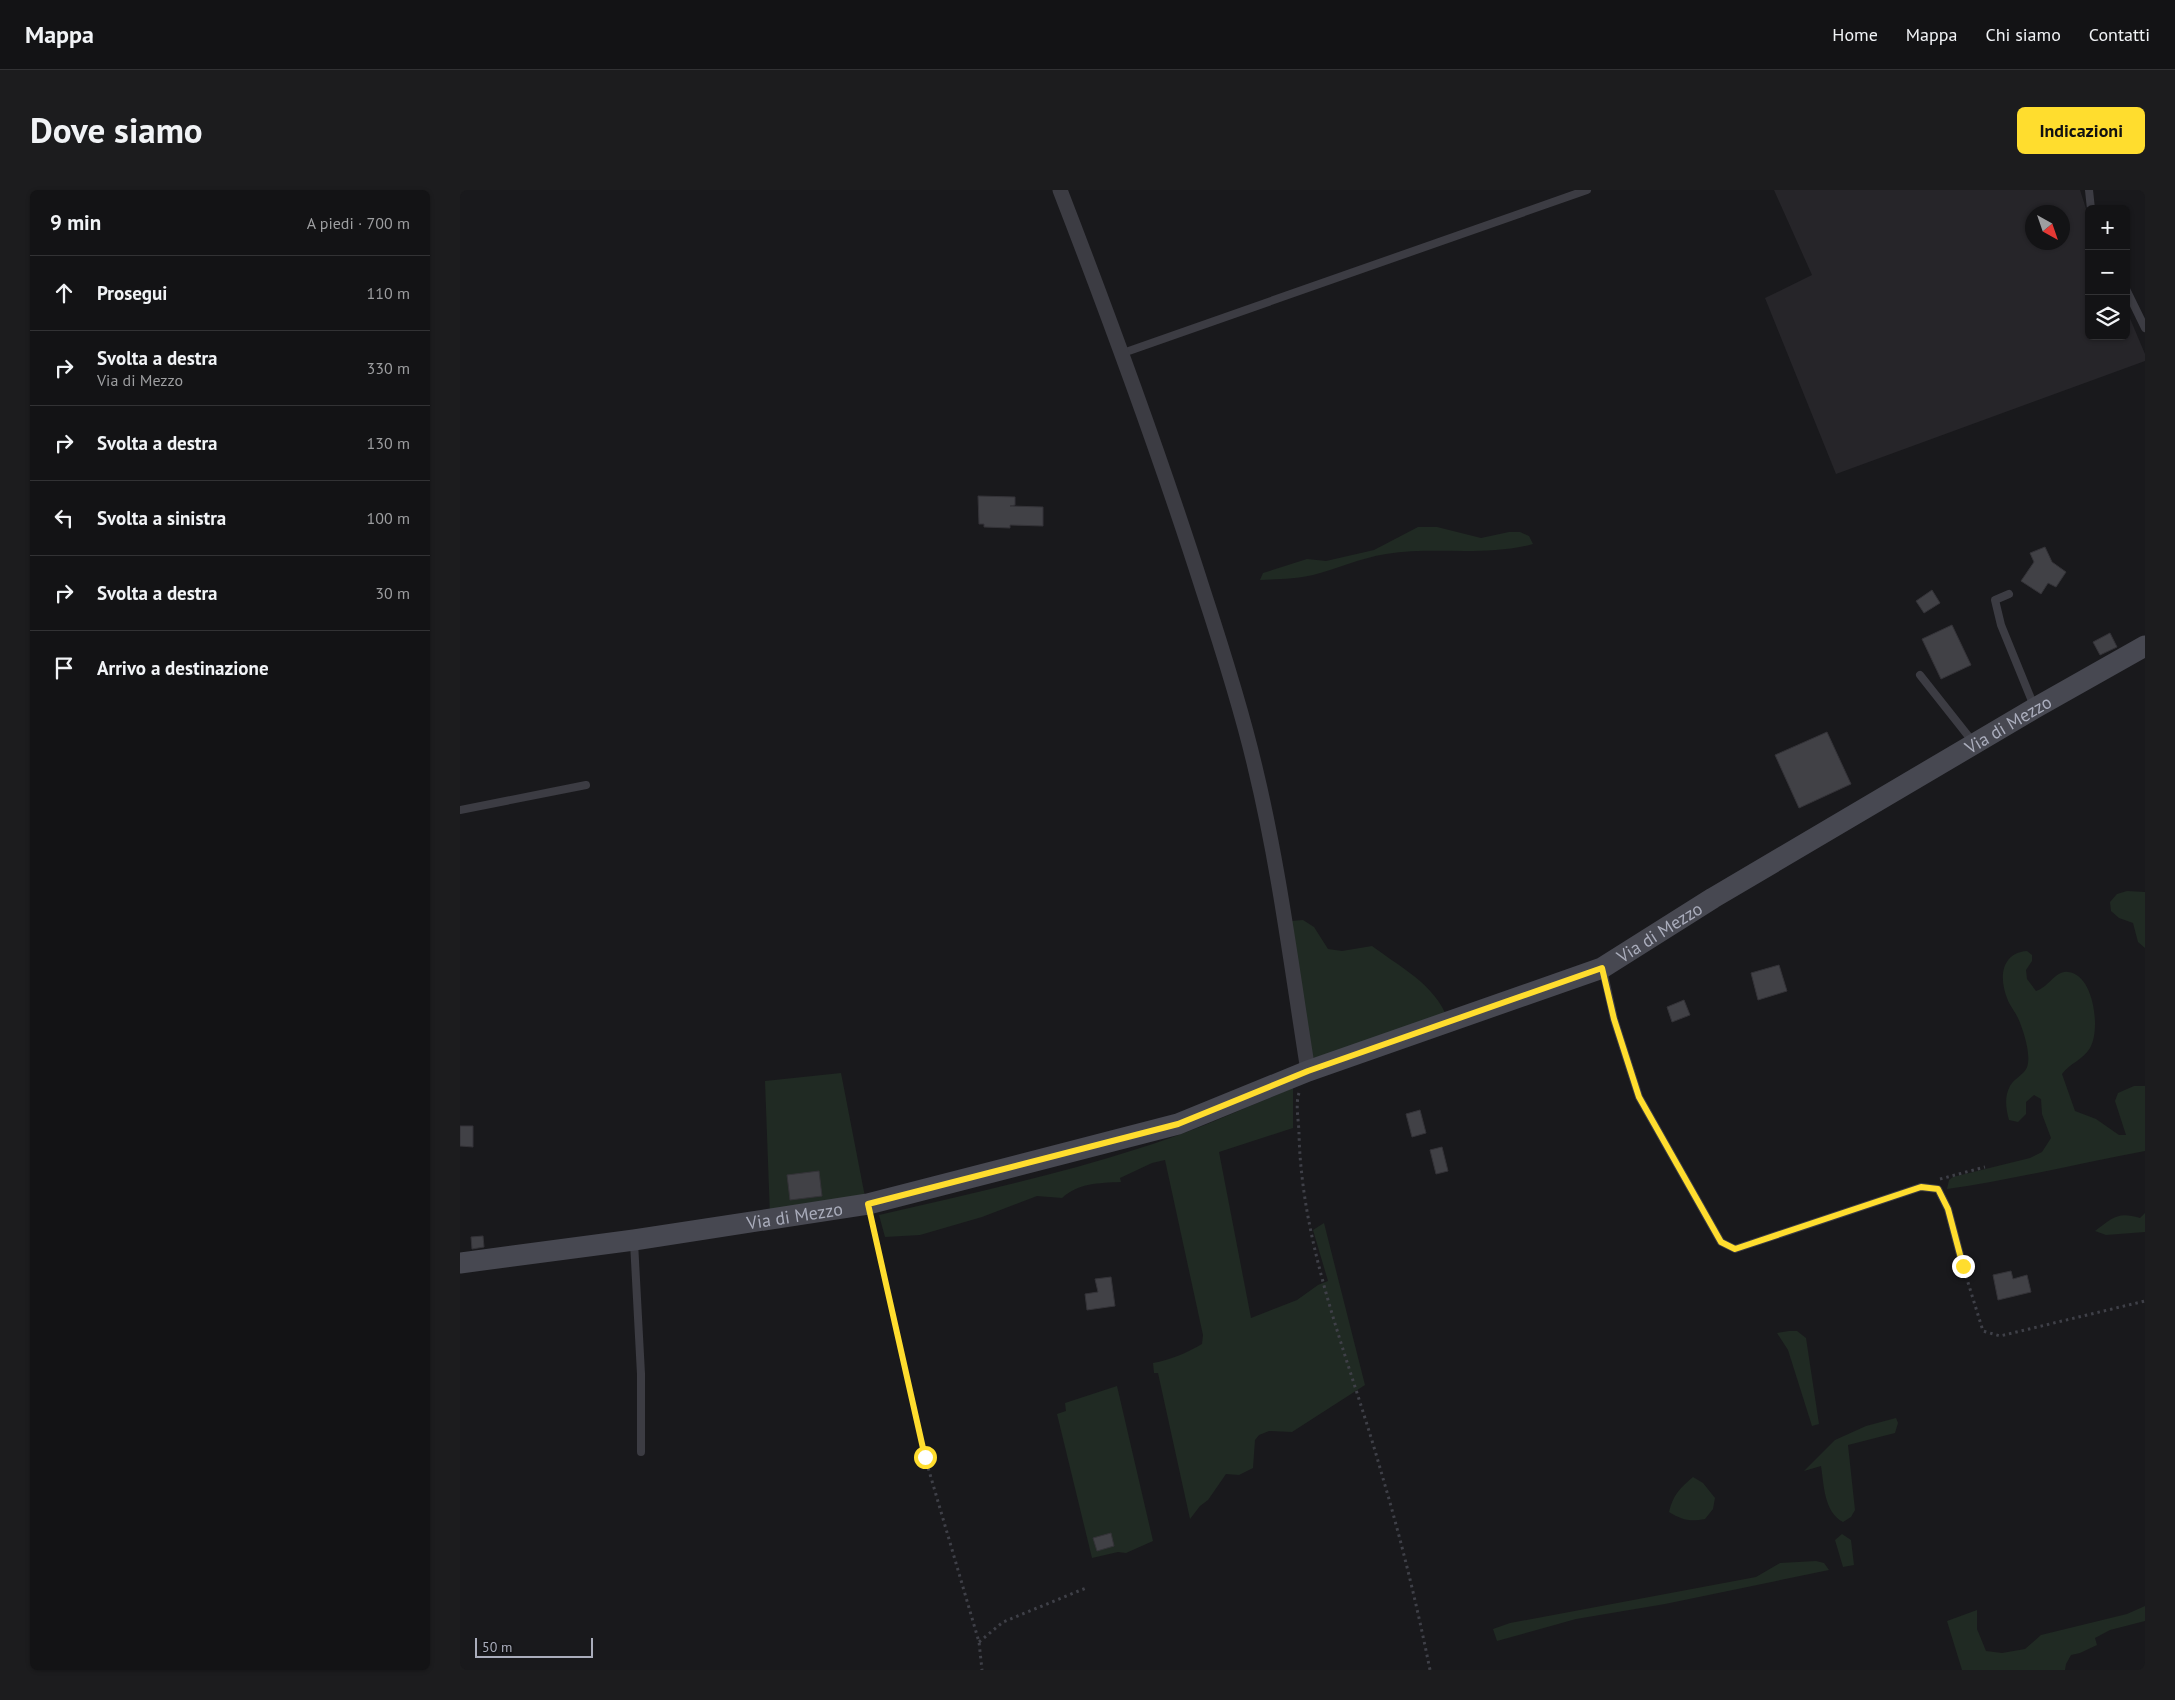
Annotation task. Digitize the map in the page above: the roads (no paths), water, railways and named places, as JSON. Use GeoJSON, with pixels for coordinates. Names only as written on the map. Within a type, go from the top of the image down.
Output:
{"type":"FeatureCollection","features":[{"type":"Feature","properties":{"kind":"main road","name":"Via di Mezzo"},"geometry":{"type":"LineString","coordinates":[[460,1263],[634,1240],[868,1204],[1178,1124],[1308,1071],[1602,968],[1713,898],[2035,708],[2145,646]]}},
{"type":"Feature","properties":{"kind":"street"},"geometry":{"type":"LineString","coordinates":[[1060,190],[1122,353],[1178,510],[1231,677],[1256,767],[1284,914],[1308,1071]]}},
{"type":"Feature","properties":{"kind":"lane"},"geometry":{"type":"LineString","coordinates":[[1122,353],[1588,190]]}},
{"type":"Feature","properties":{"kind":"lane"},"geometry":{"type":"LineString","coordinates":[[2089,190],[2091,205]]}},
{"type":"Feature","properties":{"kind":"lane"},"geometry":{"type":"LineString","coordinates":[[2129,295],[2145,328]]}},
{"type":"Feature","properties":{"kind":"lane"},"geometry":{"type":"LineString","coordinates":[[2009,594],[1996,600],[2000,626],[2035,708]]}},
{"type":"Feature","properties":{"kind":"lane"},"geometry":{"type":"LineString","coordinates":[[1920,675],[1975,744]]}},
{"type":"Feature","properties":{"kind":"lane"},"geometry":{"type":"LineString","coordinates":[[460,810],[586,785]]}},
{"type":"Feature","properties":{"kind":"lane"},"geometry":{"type":"LineString","coordinates":[[1602,968],[1614,1019],[1639,1097],[1721,1242],[1735,1249],[1921,1187],[1938,1189],[1948,1209],[1963,1266]]}},
{"type":"Feature","properties":{"kind":"lane"},"geometry":{"type":"LineString","coordinates":[[634,1240],[641,1374],[641,1452]]}}]}
